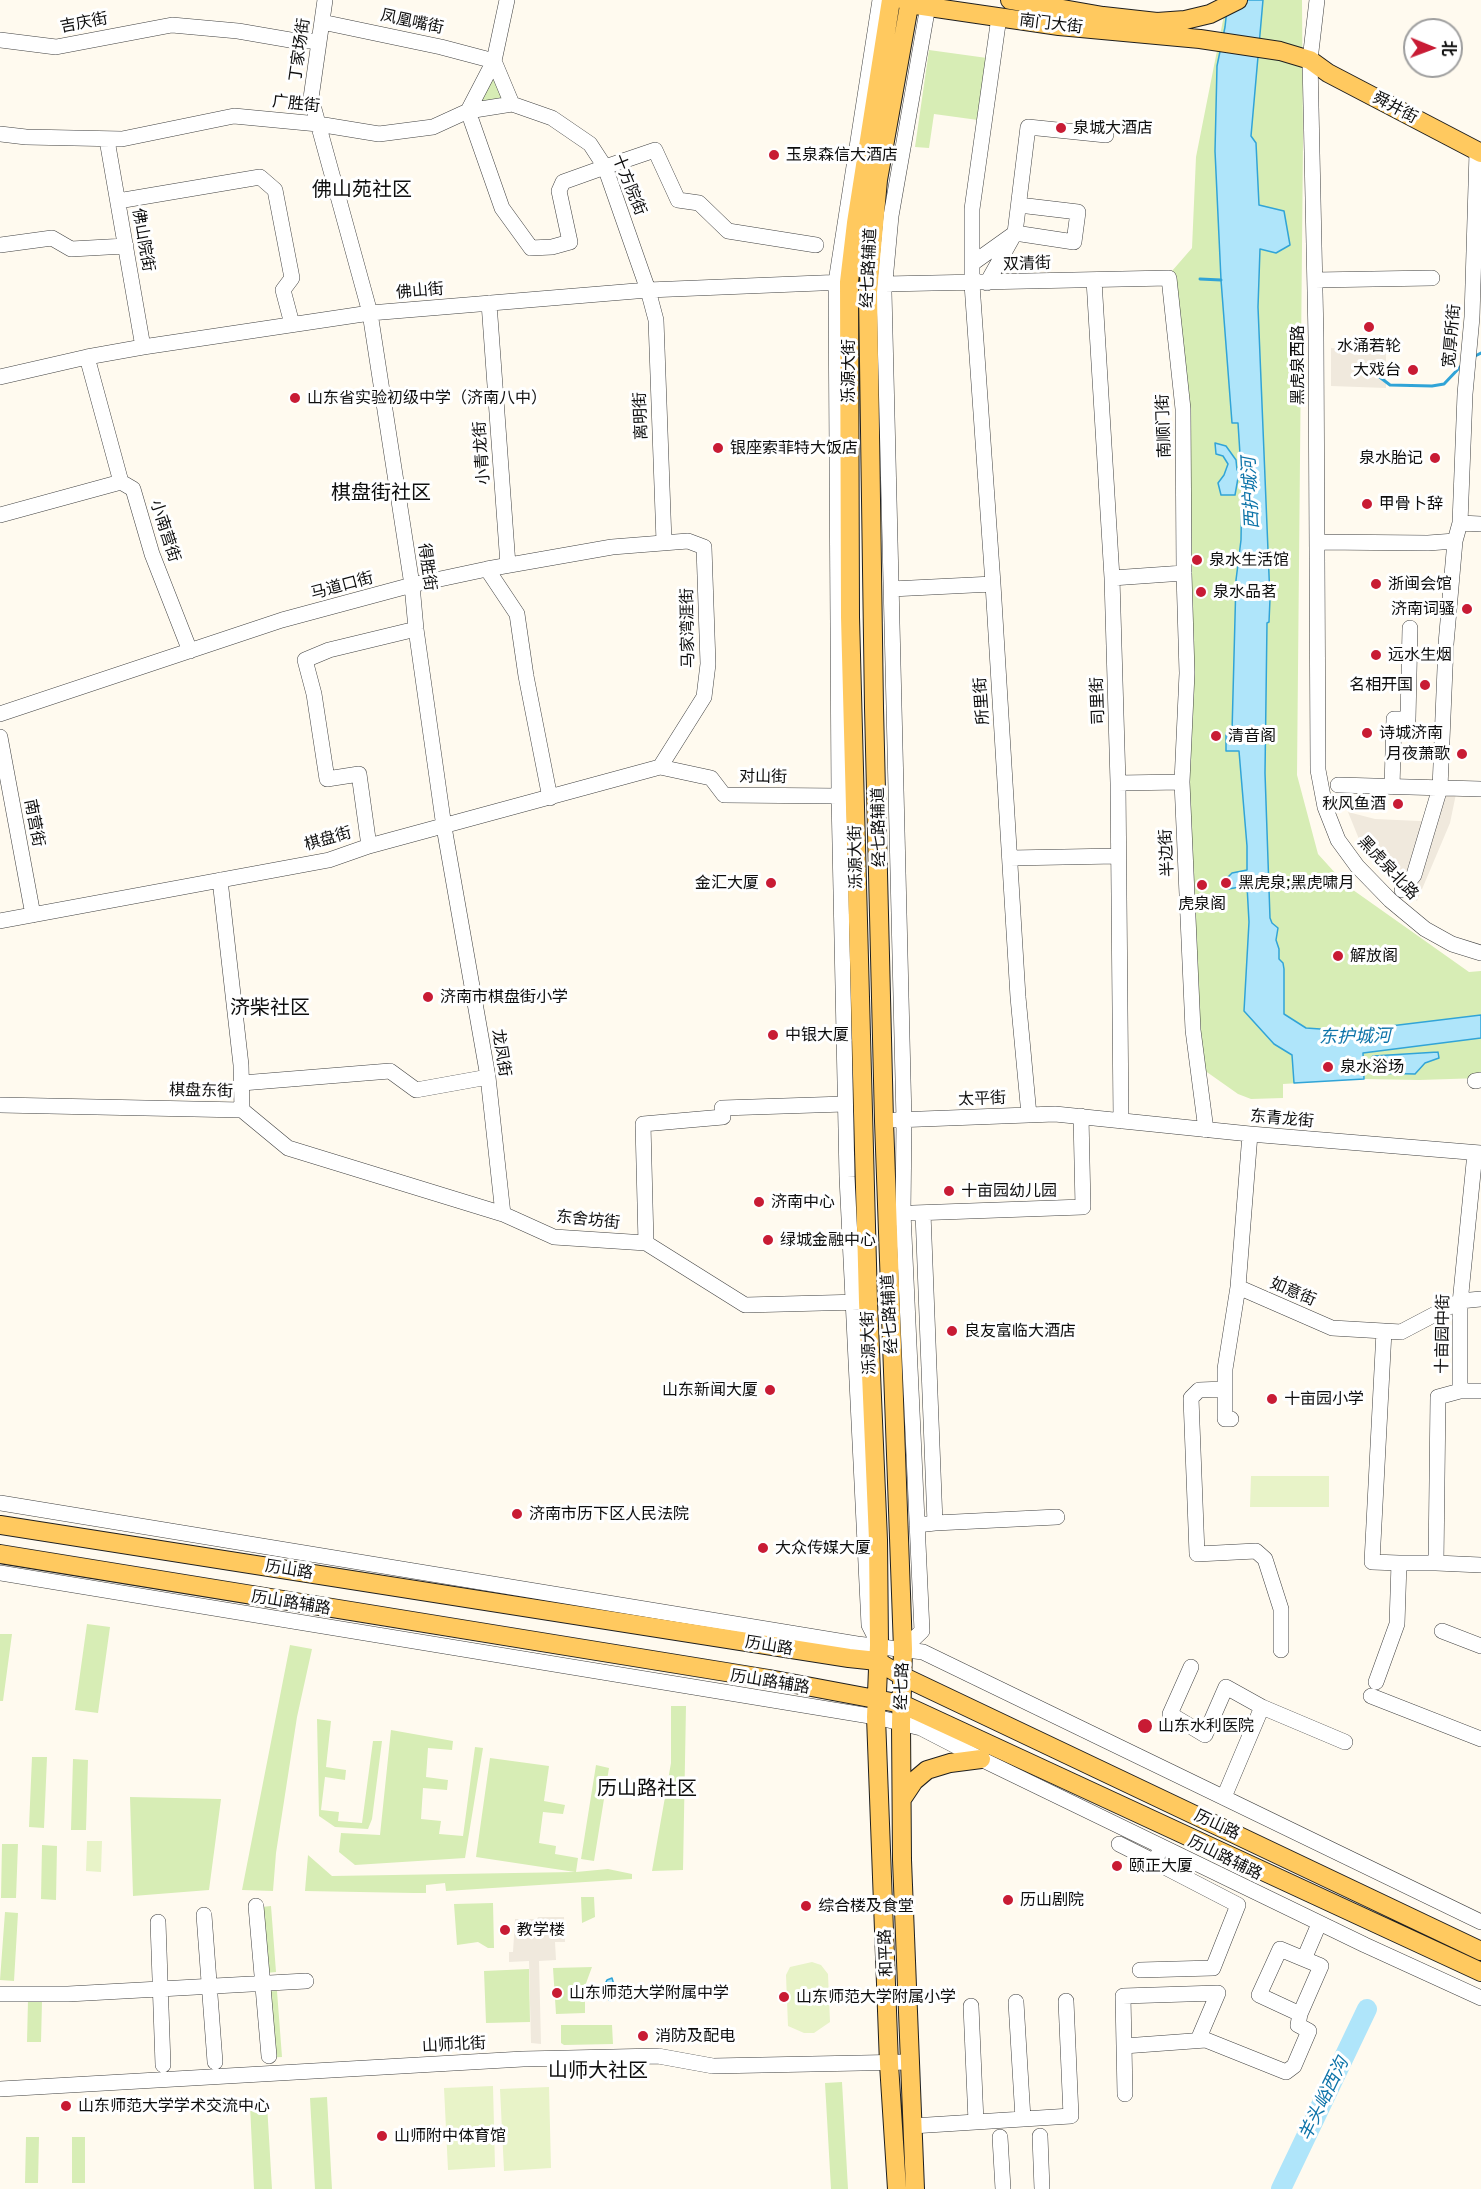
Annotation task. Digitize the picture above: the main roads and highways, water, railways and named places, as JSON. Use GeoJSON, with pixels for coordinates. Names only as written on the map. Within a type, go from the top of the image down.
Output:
{"type":"FeatureCollection","features":[{"type":"Feature","properties":{"kind":"main road","name":"泺源大街"},"geometry":{"type":"LineString","coordinates":[[876,1709],[878,1540],[860,1302],[850,617],[842,282],[856,223],[891,0]]}},
{"type":"Feature","properties":{"kind":"main road","name":"南门大街"},"geometry":{"type":"LineString","coordinates":[[1010,0],[1103,16],[1157,22],[1185,21],[1210,14],[1238,0]]}},
{"type":"Feature","properties":{"kind":"main road","name":"泺源大街"},"geometry":{"type":"LineString","coordinates":[[903,1649],[895,1214],[884,1121],[873,696],[867,292],[878,180],[916,2]]}},
{"type":"Feature","properties":{"kind":"main road","name":"南门大街"},"geometry":{"type":"LineString","coordinates":[[916,2],[1059,26],[1200,39],[1280,51],[1310,60]]}},
{"type":"Feature","properties":{"kind":"main road","name":"舜井街"},"geometry":{"type":"LineString","coordinates":[[1310,60],[1328,73],[1479,153]]}},
{"type":"Feature","properties":{"kind":"main road","name":"历山路"},"geometry":{"type":"LineString","coordinates":[[0,1525],[849,1658],[878,1653],[902,1676],[1481,1951]]}},
{"type":"Feature","properties":{"kind":"main road","name":"历山路"},"geometry":{"type":"LineString","coordinates":[[0,1554],[769,1679],[876,1709],[902,1704],[1481,1972]]}},
{"type":"Feature","properties":{"kind":"main road","name":"经七路"},"geometry":{"type":"LineString","coordinates":[[901,1724],[903,1649]]}},
{"type":"Feature","properties":{"kind":"main road","name":"和平路"},"geometry":{"type":"LineString","coordinates":[[876,1709],[889,2064],[897,2189]]}},
{"type":"Feature","properties":{"kind":"main road","name":"和平路"},"geometry":{"type":"LineString","coordinates":[[901,1724],[915,2189]]}},
{"type":"Feature","properties":{"kind":"main road"},"geometry":{"type":"LineString","coordinates":[[902,1799],[914,1781],[927,1770],[951,1763],[981,1760]]}},
{"type":"Feature","properties":{"kind":"water"},"geometry":{"type":"Polygon","coordinates":[[[1228,0],[1263,0],[1251,136],[1256,143],[1259,205],[1284,211],[1290,245],[1276,253],[1260,249],[1258,307],[1270,599],[1269,622],[1267,623],[1265,773],[1270,918],[1278,928],[1276,940],[1279,959],[1284,969],[1284,1014],[1306,1028],[1349,1031],[1481,1015],[1481,1038],[1363,1053],[1364,1079],[1294,1083],[1292,1055],[1274,1044],[1244,1011],[1249,922],[1247,886],[1228,889],[1225,880],[1232,873],[1247,870],[1239,751],[1226,751],[1226,733],[1232,732],[1236,580],[1241,540],[1242,478],[1238,478],[1235,495],[1221,495],[1218,483],[1228,464],[1223,456],[1216,454],[1215,443],[1226,446],[1236,460],[1237,470],[1241,470],[1238,423],[1232,423],[1221,280],[1215,151],[1217,66],[1228,0]]]}},
{"type":"Feature","properties":{"kind":"water"},"geometry":{"type":"Polygon","coordinates":[[[1438,1052],[1439,1058],[1425,1063],[1415,1074],[1370,1073],[1366,1065],[1373,1056],[1438,1052]]]}},
{"type":"Feature","properties":{"kind":"water"},"geometry":{"type":"Polygon","coordinates":[[[612,1978],[616,1992],[611,2001],[606,1998],[603,1988],[607,1980],[612,1978]]]}},
{"type":"Feature","properties":{"kind":"waterway"},"geometry":{"type":"LineString","coordinates":[[1200,279],[1221,280]]}},
{"type":"Feature","properties":{"kind":"waterway"},"geometry":{"type":"LineString","coordinates":[[1475,356],[1481,353]]}},
{"type":"Feature","properties":{"kind":"waterway"},"geometry":{"type":"LineString","coordinates":[[1374,370],[1390,385],[1432,386],[1444,384],[1462,365]]}},
{"type":"Feature","properties":{"kind":"waterway","name":"羊头峪西沟"},"geometry":{"type":"LineString","coordinates":[[1281,2189],[1367,2009]]}},
{"type":"Feature","properties":{"kind":"place","name":"泉城大酒店"},"geometry":{"type":"Point","coordinates":[1061,128]}},
{"type":"Feature","properties":{"kind":"place","name":"玉泉森信大酒店"},"geometry":{"type":"Point","coordinates":[774,155]}},
{"type":"Feature","properties":{"kind":"place","name":"水涌若轮"},"geometry":{"type":"Point","coordinates":[1369,327]}},
{"type":"Feature","properties":{"kind":"place","name":"大戏台"},"geometry":{"type":"Point","coordinates":[1413,370]}},
{"type":"Feature","properties":{"kind":"place","name":"山东省实验初级中学（济南八中）"},"geometry":{"type":"Point","coordinates":[295,398]}},
{"type":"Feature","properties":{"kind":"place","name":"银座索菲特大饭店"},"geometry":{"type":"Point","coordinates":[718,448]}},
{"type":"Feature","properties":{"kind":"place","name":"泉水胎记"},"geometry":{"type":"Point","coordinates":[1435,458]}},
{"type":"Feature","properties":{"kind":"place","name":"甲骨卜辞"},"geometry":{"type":"Point","coordinates":[1367,504]}},
{"type":"Feature","properties":{"kind":"place","name":"泉水生活馆"},"geometry":{"type":"Point","coordinates":[1197,560]}},
{"type":"Feature","properties":{"kind":"place","name":"浙闽会馆"},"geometry":{"type":"Point","coordinates":[1376,584]}},
{"type":"Feature","properties":{"kind":"place","name":"泉水品茗"},"geometry":{"type":"Point","coordinates":[1201,592]}},
{"type":"Feature","properties":{"kind":"place","name":"济南词骚"},"geometry":{"type":"Point","coordinates":[1467,609]}},
{"type":"Feature","properties":{"kind":"place","name":"远水生烟"},"geometry":{"type":"Point","coordinates":[1376,655]}},
{"type":"Feature","properties":{"kind":"place","name":"名相开国"},"geometry":{"type":"Point","coordinates":[1425,685]}},
{"type":"Feature","properties":{"kind":"place","name":"诗城济南"},"geometry":{"type":"Point","coordinates":[1367,733]}},
{"type":"Feature","properties":{"kind":"place","name":"清音阁"},"geometry":{"type":"Point","coordinates":[1216,736]}},
{"type":"Feature","properties":{"kind":"place","name":"月夜萧歌"},"geometry":{"type":"Point","coordinates":[1462,754]}},
{"type":"Feature","properties":{"kind":"place","name":"秋风鱼酒"},"geometry":{"type":"Point","coordinates":[1398,804]}},
{"type":"Feature","properties":{"kind":"place","name":"金汇大厦"},"geometry":{"type":"Point","coordinates":[771,883]}},
{"type":"Feature","properties":{"kind":"place","name":"黑虎泉;黑虎啸月"},"geometry":{"type":"Point","coordinates":[1226,883]}},
{"type":"Feature","properties":{"kind":"place","name":"虎泉阁"},"geometry":{"type":"Point","coordinates":[1202,885]}},
{"type":"Feature","properties":{"kind":"place","name":"解放阁"},"geometry":{"type":"Point","coordinates":[1338,956]}},
{"type":"Feature","properties":{"kind":"place","name":"济南市棋盘街小学"},"geometry":{"type":"Point","coordinates":[428,997]}},
{"type":"Feature","properties":{"kind":"place","name":"中银大厦"},"geometry":{"type":"Point","coordinates":[773,1035]}},
{"type":"Feature","properties":{"kind":"place","name":"泉水浴场"},"geometry":{"type":"Point","coordinates":[1328,1067]}},
{"type":"Feature","properties":{"kind":"place","name":"十亩园幼儿园"},"geometry":{"type":"Point","coordinates":[949,1191]}},
{"type":"Feature","properties":{"kind":"place","name":"济南中心"},"geometry":{"type":"Point","coordinates":[759,1202]}},
{"type":"Feature","properties":{"kind":"place","name":"绿城金融中心"},"geometry":{"type":"Point","coordinates":[768,1240]}},
{"type":"Feature","properties":{"kind":"place","name":"良友富临大酒店"},"geometry":{"type":"Point","coordinates":[952,1331]}},
{"type":"Feature","properties":{"kind":"place","name":"山东新闻大厦"},"geometry":{"type":"Point","coordinates":[770,1390]}},
{"type":"Feature","properties":{"kind":"place","name":"十亩园小学"},"geometry":{"type":"Point","coordinates":[1272,1399]}},
{"type":"Feature","properties":{"kind":"place","name":"济南市历下区人民法院"},"geometry":{"type":"Point","coordinates":[517,1514]}},
{"type":"Feature","properties":{"kind":"place","name":"大众传媒大厦"},"geometry":{"type":"Point","coordinates":[763,1548]}},
{"type":"Feature","properties":{"kind":"place","name":"山东水利医院"},"geometry":{"type":"Point","coordinates":[1145,1726]}},
{"type":"Feature","properties":{"kind":"place","name":"颐正大厦"},"geometry":{"type":"Point","coordinates":[1117,1866]}},
{"type":"Feature","properties":{"kind":"place","name":"历山剧院"},"geometry":{"type":"Point","coordinates":[1008,1900]}},
{"type":"Feature","properties":{"kind":"place","name":"综合楼及食堂"},"geometry":{"type":"Point","coordinates":[806,1906]}},
{"type":"Feature","properties":{"kind":"place","name":"教学楼"},"geometry":{"type":"Point","coordinates":[505,1930]}},
{"type":"Feature","properties":{"kind":"place","name":"山东师范大学附属中学"},"geometry":{"type":"Point","coordinates":[557,1993]}},
{"type":"Feature","properties":{"kind":"place","name":"山东师范大学附属小学"},"geometry":{"type":"Point","coordinates":[784,1997]}},
{"type":"Feature","properties":{"kind":"place","name":"消防及配电"},"geometry":{"type":"Point","coordinates":[643,2036]}},
{"type":"Feature","properties":{"kind":"place","name":"山东师范大学学术交流中心"},"geometry":{"type":"Point","coordinates":[66,2106]}},
{"type":"Feature","properties":{"kind":"place","name":"山师附中体育馆"},"geometry":{"type":"Point","coordinates":[382,2136]}},
{"type":"Feature","properties":{"kind":"district","name":"佛山苑社区"},"geometry":{"type":"Point","coordinates":[362,190]}},
{"type":"Feature","properties":{"kind":"district","name":"棋盘街社区"},"geometry":{"type":"Point","coordinates":[381,493]}},
{"type":"Feature","properties":{"kind":"district","name":"济柴社区"},"geometry":{"type":"Point","coordinates":[270,1008]}},
{"type":"Feature","properties":{"kind":"district","name":"历山路社区"},"geometry":{"type":"Point","coordinates":[647,1789]}},
{"type":"Feature","properties":{"kind":"district","name":"山师大社区"},"geometry":{"type":"Point","coordinates":[598,2071]}},
{"type":"Feature","properties":{"kind":"water label","name":"西护城河"},"geometry":{"type":"Point","coordinates":[1251,493]}},
{"type":"Feature","properties":{"kind":"water label","name":"东护城河"},"geometry":{"type":"Point","coordinates":[1355,1037]}}]}
